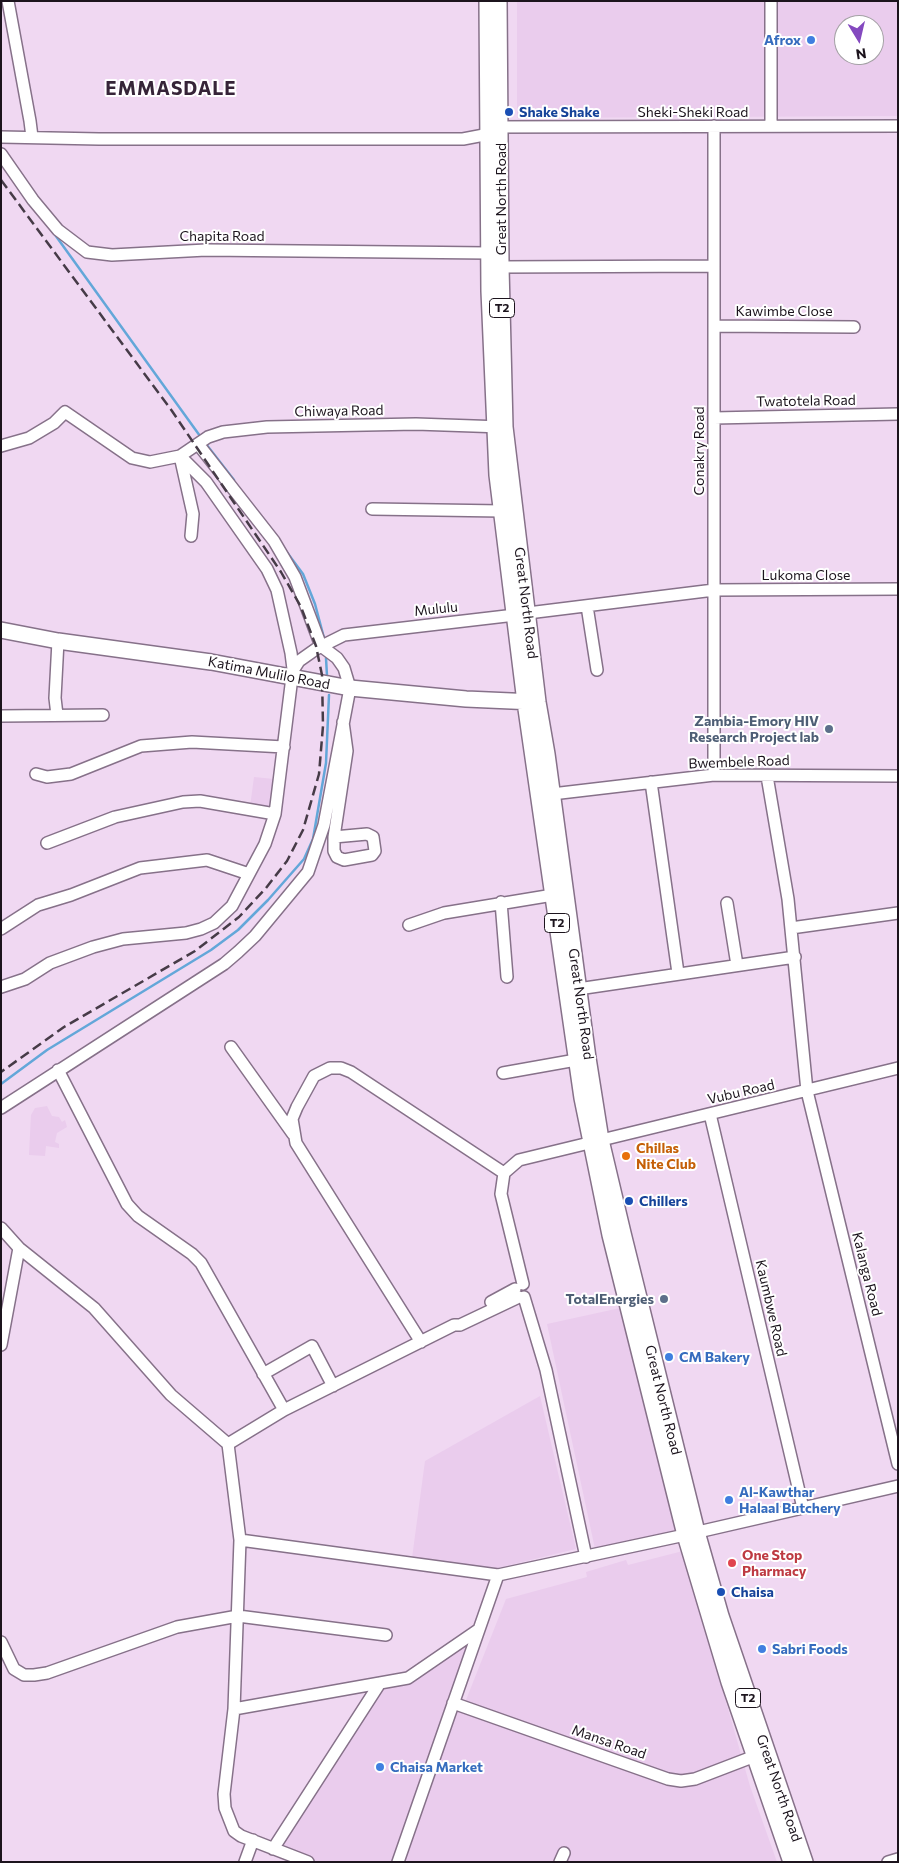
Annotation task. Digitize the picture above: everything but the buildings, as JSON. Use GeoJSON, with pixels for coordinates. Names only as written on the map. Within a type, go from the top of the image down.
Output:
{"type":"FeatureCollection","features":[{"type":"Feature","properties":{"kind":"main road","name":"Great North Road"},"geometry":{"type":"LineString","coordinates":[[487,1],[501,267],[500,427],[502,511],[521,614]]}},
{"type":"Feature","properties":{"kind":"main road","name":"Great North Road"},"geometry":{"type":"LineString","coordinates":[[499,1],[488,253],[500,427],[553,896],[576,1060],[721,1656],[791,1862]]}},
{"type":"Feature","properties":{"kind":"main road","name":"Katima Mulilo Road"},"geometry":{"type":"LineString","coordinates":[[1,630],[58,641],[169,655],[291,675],[350,688],[532,702]]}},
{"type":"Feature","properties":{"kind":"main road","name":"Great North Road"},"geometry":{"type":"LineString","coordinates":[[532,702],[552,794],[596,1141]]}},
{"type":"Feature","properties":{"kind":"main road","name":"Great North Road"},"geometry":{"type":"LineString","coordinates":[[691,1534],[721,1616],[804,1862]]}},
{"type":"Feature","properties":{"kind":"street"},"geometry":{"type":"LineString","coordinates":[[8,1],[32,137]]}},
{"type":"Feature","properties":{"kind":"street"},"geometry":{"type":"LineString","coordinates":[[771,1],[771,126]]}},
{"type":"Feature","properties":{"kind":"street","name":"Conakry Road"},"geometry":{"type":"LineString","coordinates":[[714,126],[714,775]]}},
{"type":"Feature","properties":{"kind":"street","name":"Sheki-Sheki Road"},"geometry":{"type":"LineString","coordinates":[[495,127],[898,126]]}},
{"type":"Feature","properties":{"kind":"street"},"geometry":{"type":"LineString","coordinates":[[1,137],[99,139],[463,139],[480,137],[495,127]]}},
{"type":"Feature","properties":{"kind":"street","name":"Chapita Road"},"geometry":{"type":"LineString","coordinates":[[1,154],[33,200],[58,230],[87,252],[112,254],[206,250],[488,253]]}},
{"type":"Feature","properties":{"kind":"street"},"geometry":{"type":"LineString","coordinates":[[501,267],[714,266]]}},
{"type":"Feature","properties":{"kind":"street","name":"Kawimbe Close"},"geometry":{"type":"LineString","coordinates":[[714,326],[854,327]]}},
{"type":"Feature","properties":{"kind":"street"},"geometry":{"type":"LineString","coordinates":[[1,446],[28,438],[54,423],[65,412],[139,461],[150,462],[180,456]]}},
{"type":"Feature","properties":{"kind":"street","name":"Twatotela Road"},"geometry":{"type":"LineString","coordinates":[[714,418],[898,414]]}},
{"type":"Feature","properties":{"kind":"street","name":"Chiwaya Road"},"geometry":{"type":"LineString","coordinates":[[180,456],[208,437],[223,432],[267,427],[416,424],[500,427]]}},
{"type":"Feature","properties":{"kind":"street"},"geometry":{"type":"LineString","coordinates":[[1,1108],[224,964],[254,936],[308,872],[324,825],[342,718],[350,688],[344,668],[337,658],[321,646],[295,577],[274,541],[198,444]]}},
{"type":"Feature","properties":{"kind":"street"},"geometry":{"type":"LineString","coordinates":[[180,456],[193,514],[191,536]]}},
{"type":"Feature","properties":{"kind":"street"},"geometry":{"type":"LineString","coordinates":[[1,987],[25,980],[50,963],[93,947],[123,939],[186,933],[214,923],[232,906],[264,844],[274,814],[284,747],[292,653],[281,605],[268,569],[206,482],[180,456]]}},
{"type":"Feature","properties":{"kind":"street"},"geometry":{"type":"LineString","coordinates":[[372,509],[502,511]]}},
{"type":"Feature","properties":{"kind":"street","name":"Lukoma Close"},"geometry":{"type":"LineString","coordinates":[[587,606],[714,590],[898,589]]}},
{"type":"Feature","properties":{"kind":"street"},"geometry":{"type":"LineString","coordinates":[[587,606],[597,670]]}},
{"type":"Feature","properties":{"kind":"street","name":"Mululu"},"geometry":{"type":"LineString","coordinates":[[291,675],[299,661],[321,646],[344,635],[587,606]]}},
{"type":"Feature","properties":{"kind":"street"},"geometry":{"type":"LineString","coordinates":[[57,715],[58,641]]}},
{"type":"Feature","properties":{"kind":"street"},"geometry":{"type":"LineString","coordinates":[[1,716],[103,715]]}},
{"type":"Feature","properties":{"kind":"street"},"geometry":{"type":"LineString","coordinates":[[334,837],[347,751],[347,739],[342,718]]}},
{"type":"Feature","properties":{"kind":"street"},"geometry":{"type":"LineString","coordinates":[[36,774],[47,777],[71,774],[141,746],[192,742],[284,747]]}},
{"type":"Feature","properties":{"kind":"street","name":"Bwembele Road"},"geometry":{"type":"LineString","coordinates":[[552,794],[714,775],[898,776]]}},
{"type":"Feature","properties":{"kind":"street","name":"Kalanga Road"},"geometry":{"type":"LineString","coordinates":[[767,776],[784,864],[795,957],[807,1092],[898,1464]]}},
{"type":"Feature","properties":{"kind":"street"},"geometry":{"type":"LineString","coordinates":[[651,782],[678,973]]}},
{"type":"Feature","properties":{"kind":"street"},"geometry":{"type":"LineString","coordinates":[[48,843],[115,817],[183,802],[200,801],[274,814]]}},
{"type":"Feature","properties":{"kind":"street"},"geometry":{"type":"LineString","coordinates":[[1,929],[38,905],[78,893],[140,868],[207,860],[249,874]]}},
{"type":"Feature","properties":{"kind":"street"},"geometry":{"type":"LineString","coordinates":[[409,925],[444,913],[501,902],[553,896]]}},
{"type":"Feature","properties":{"kind":"street"},"geometry":{"type":"LineString","coordinates":[[501,902],[506,977]]}},
{"type":"Feature","properties":{"kind":"street"},"geometry":{"type":"LineString","coordinates":[[728,903],[737,965]]}},
{"type":"Feature","properties":{"kind":"street"},"geometry":{"type":"LineString","coordinates":[[791,928],[898,913]]}},
{"type":"Feature","properties":{"kind":"street"},"geometry":{"type":"LineString","coordinates":[[578,989],[795,957]]}},
{"type":"Feature","properties":{"kind":"street"},"geometry":{"type":"LineString","coordinates":[[231,1047],[293,1134]]}},
{"type":"Feature","properties":{"kind":"street"},"geometry":{"type":"LineString","coordinates":[[503,1073],[576,1060]]}},
{"type":"Feature","properties":{"kind":"street"},"geometry":{"type":"LineString","coordinates":[[422,1342],[296,1143],[292,1119],[314,1076],[330,1068],[341,1068],[351,1072],[504,1173],[501,1194],[520,1292],[546,1370],[586,1557]]}},
{"type":"Feature","properties":{"kind":"street","name":"Vubu Road"},"geometry":{"type":"LineString","coordinates":[[504,1173],[519,1160],[807,1092],[898,1068]]}},
{"type":"Feature","properties":{"kind":"street"},"geometry":{"type":"LineString","coordinates":[[58,1070],[127,1204],[138,1216],[192,1254],[201,1263],[284,1410]]}},
{"type":"Feature","properties":{"kind":"street","name":"Kaumbwe Road"},"geometry":{"type":"LineString","coordinates":[[710,1114],[802,1508]]}},
{"type":"Feature","properties":{"kind":"street"},"geometry":{"type":"LineString","coordinates":[[1,1228],[19,1248],[94,1308],[171,1395],[228,1444],[240,1540],[234,1709],[224,1794],[225,1808],[234,1831],[273,1849],[308,1862]]}},
{"type":"Feature","properties":{"kind":"street"},"geometry":{"type":"LineString","coordinates":[[1,1344],[19,1248]]}},
{"type":"Feature","properties":{"kind":"street"},"geometry":{"type":"LineString","coordinates":[[228,1444],[284,1410],[520,1292]]}},
{"type":"Feature","properties":{"kind":"street"},"geometry":{"type":"LineString","coordinates":[[263,1374],[312,1346],[333,1386]]}},
{"type":"Feature","properties":{"kind":"street"},"geometry":{"type":"LineString","coordinates":[[240,1540],[498,1575],[691,1534],[898,1486]]}},
{"type":"Feature","properties":{"kind":"street"},"geometry":{"type":"LineString","coordinates":[[398,1862],[498,1575]]}},
{"type":"Feature","properties":{"kind":"street"},"geometry":{"type":"LineString","coordinates":[[1,1642],[14,1669],[24,1675],[34,1675],[47,1673],[177,1627],[238,1616],[386,1635]]}},
{"type":"Feature","properties":{"kind":"street"},"geometry":{"type":"LineString","coordinates":[[234,1709],[408,1678],[478,1630]]}},
{"type":"Feature","properties":{"kind":"street"},"geometry":{"type":"LineString","coordinates":[[273,1849],[380,1684]]}},
{"type":"Feature","properties":{"kind":"street","name":"Mansa Road"},"geometry":{"type":"LineString","coordinates":[[453,1702],[674,1780],[695,1779],[755,1756]]}},
{"type":"Feature","properties":{"kind":"street"},"geometry":{"type":"LineString","coordinates":[[245,1862],[253,1840]]}},
{"type":"Feature","properties":{"kind":"street"},"geometry":{"type":"LineString","coordinates":[[888,1862],[898,1859]]}},
{"type":"Feature","properties":{"kind":"shaded area"},"geometry":{"type":"Polygon","coordinates":[[[517,1],[898,1],[898,116],[517,118],[517,1]]]}},
{"type":"Feature","properties":{"kind":"shaded area"},"geometry":{"type":"Polygon","coordinates":[[[254,777],[274,779],[271,809],[250,807],[254,777]]]}},
{"type":"Feature","properties":{"kind":"shaded area"},"geometry":{"type":"Polygon","coordinates":[[[47,1106],[52,1116],[59,1117],[62,1122],[65,1120],[67,1127],[57,1133],[55,1142],[59,1144],[59,1148],[46,1146],[45,1156],[29,1155],[31,1115],[35,1108],[47,1106]]]}},
{"type":"Feature","properties":{"kind":"shaded area"},"geometry":{"type":"Polygon","coordinates":[[[620,1308],[676,1532],[595,1549],[547,1324],[620,1308]]]}},
{"type":"Feature","properties":{"kind":"shaded area"},"geometry":{"type":"Polygon","coordinates":[[[540,1396],[576,1549],[489,1570],[412,1558],[425,1461],[540,1396]]]}},
{"type":"Feature","properties":{"kind":"shaded area"},"geometry":{"type":"Polygon","coordinates":[[[683,1551],[750,1786],[777,1862],[398,1862],[455,1704],[466,1700],[506,1599],[587,1577],[586,1572],[626,1560],[628,1565],[683,1551]]]}},
{"type":"Feature","properties":{"kind":"shaded area","name":"Chaisa Market"},"geometry":{"type":"Polygon","coordinates":[[[474,1637],[396,1862],[318,1862],[280,1847],[382,1686],[474,1637]]]}},
{"type":"Feature","properties":{"kind":"waterway"},"geometry":{"type":"LineString","coordinates":[[53,232],[200,436]]}},
{"type":"Feature","properties":{"kind":"waterway"},"geometry":{"type":"LineString","coordinates":[[206,444],[234,480]]}},
{"type":"Feature","properties":{"kind":"waterway"},"geometry":{"type":"LineString","coordinates":[[283,547],[303,574],[315,604],[324,638]]}},
{"type":"Feature","properties":{"kind":"waterway"},"geometry":{"type":"LineString","coordinates":[[326,658],[327,676]]}},
{"type":"Feature","properties":{"kind":"waterway"},"geometry":{"type":"LineString","coordinates":[[1,1084],[47,1050],[211,950],[238,930],[268,900],[304,859],[313,839],[326,763],[329,695]]}},
{"type":"Feature","properties":{"kind":"railway"},"geometry":{"type":"LineString","coordinates":[[1,180],[172,411],[281,572],[301,607],[316,646],[322,675],[323,726],[319,774],[303,830],[287,861],[266,888],[239,917],[195,951],[64,1027],[1,1072]]}},
{"type":"Feature","properties":{"kind":"place","name":"Afrox"},"geometry":{"type":"Point","coordinates":[811,40]}},
{"type":"Feature","properties":{"kind":"place","name":"Shake Shake"},"geometry":{"type":"Point","coordinates":[509,112]}},
{"type":"Feature","properties":{"kind":"place","name":"Zambia-Emory HIV Research Project lab"},"geometry":{"type":"Point","coordinates":[829,729]}},
{"type":"Feature","properties":{"kind":"place","name":"Chillas Nite Club"},"geometry":{"type":"Point","coordinates":[626,1156]}},
{"type":"Feature","properties":{"kind":"place","name":"Chillers"},"geometry":{"type":"Point","coordinates":[629,1201]}},
{"type":"Feature","properties":{"kind":"place","name":"TotalEnergies"},"geometry":{"type":"Point","coordinates":[664,1299]}},
{"type":"Feature","properties":{"kind":"place","name":"CM Bakery"},"geometry":{"type":"Point","coordinates":[669,1357]}},
{"type":"Feature","properties":{"kind":"place","name":"Al-Kawthar Halaal Butchery"},"geometry":{"type":"Point","coordinates":[729,1500]}},
{"type":"Feature","properties":{"kind":"place","name":"One Stop Pharmacy"},"geometry":{"type":"Point","coordinates":[732,1563]}},
{"type":"Feature","properties":{"kind":"place","name":"Chaisa"},"geometry":{"type":"Point","coordinates":[721,1592]}},
{"type":"Feature","properties":{"kind":"place","name":"Sabri Foods"},"geometry":{"type":"Point","coordinates":[762,1649]}},
{"type":"Feature","properties":{"kind":"place","name":"Chaisa Market"},"geometry":{"type":"Point","coordinates":[380,1767]}},
{"type":"Feature","properties":{"kind":"district","name":"EMMASDALE"},"geometry":{"type":"Point","coordinates":[171,89]}}]}
